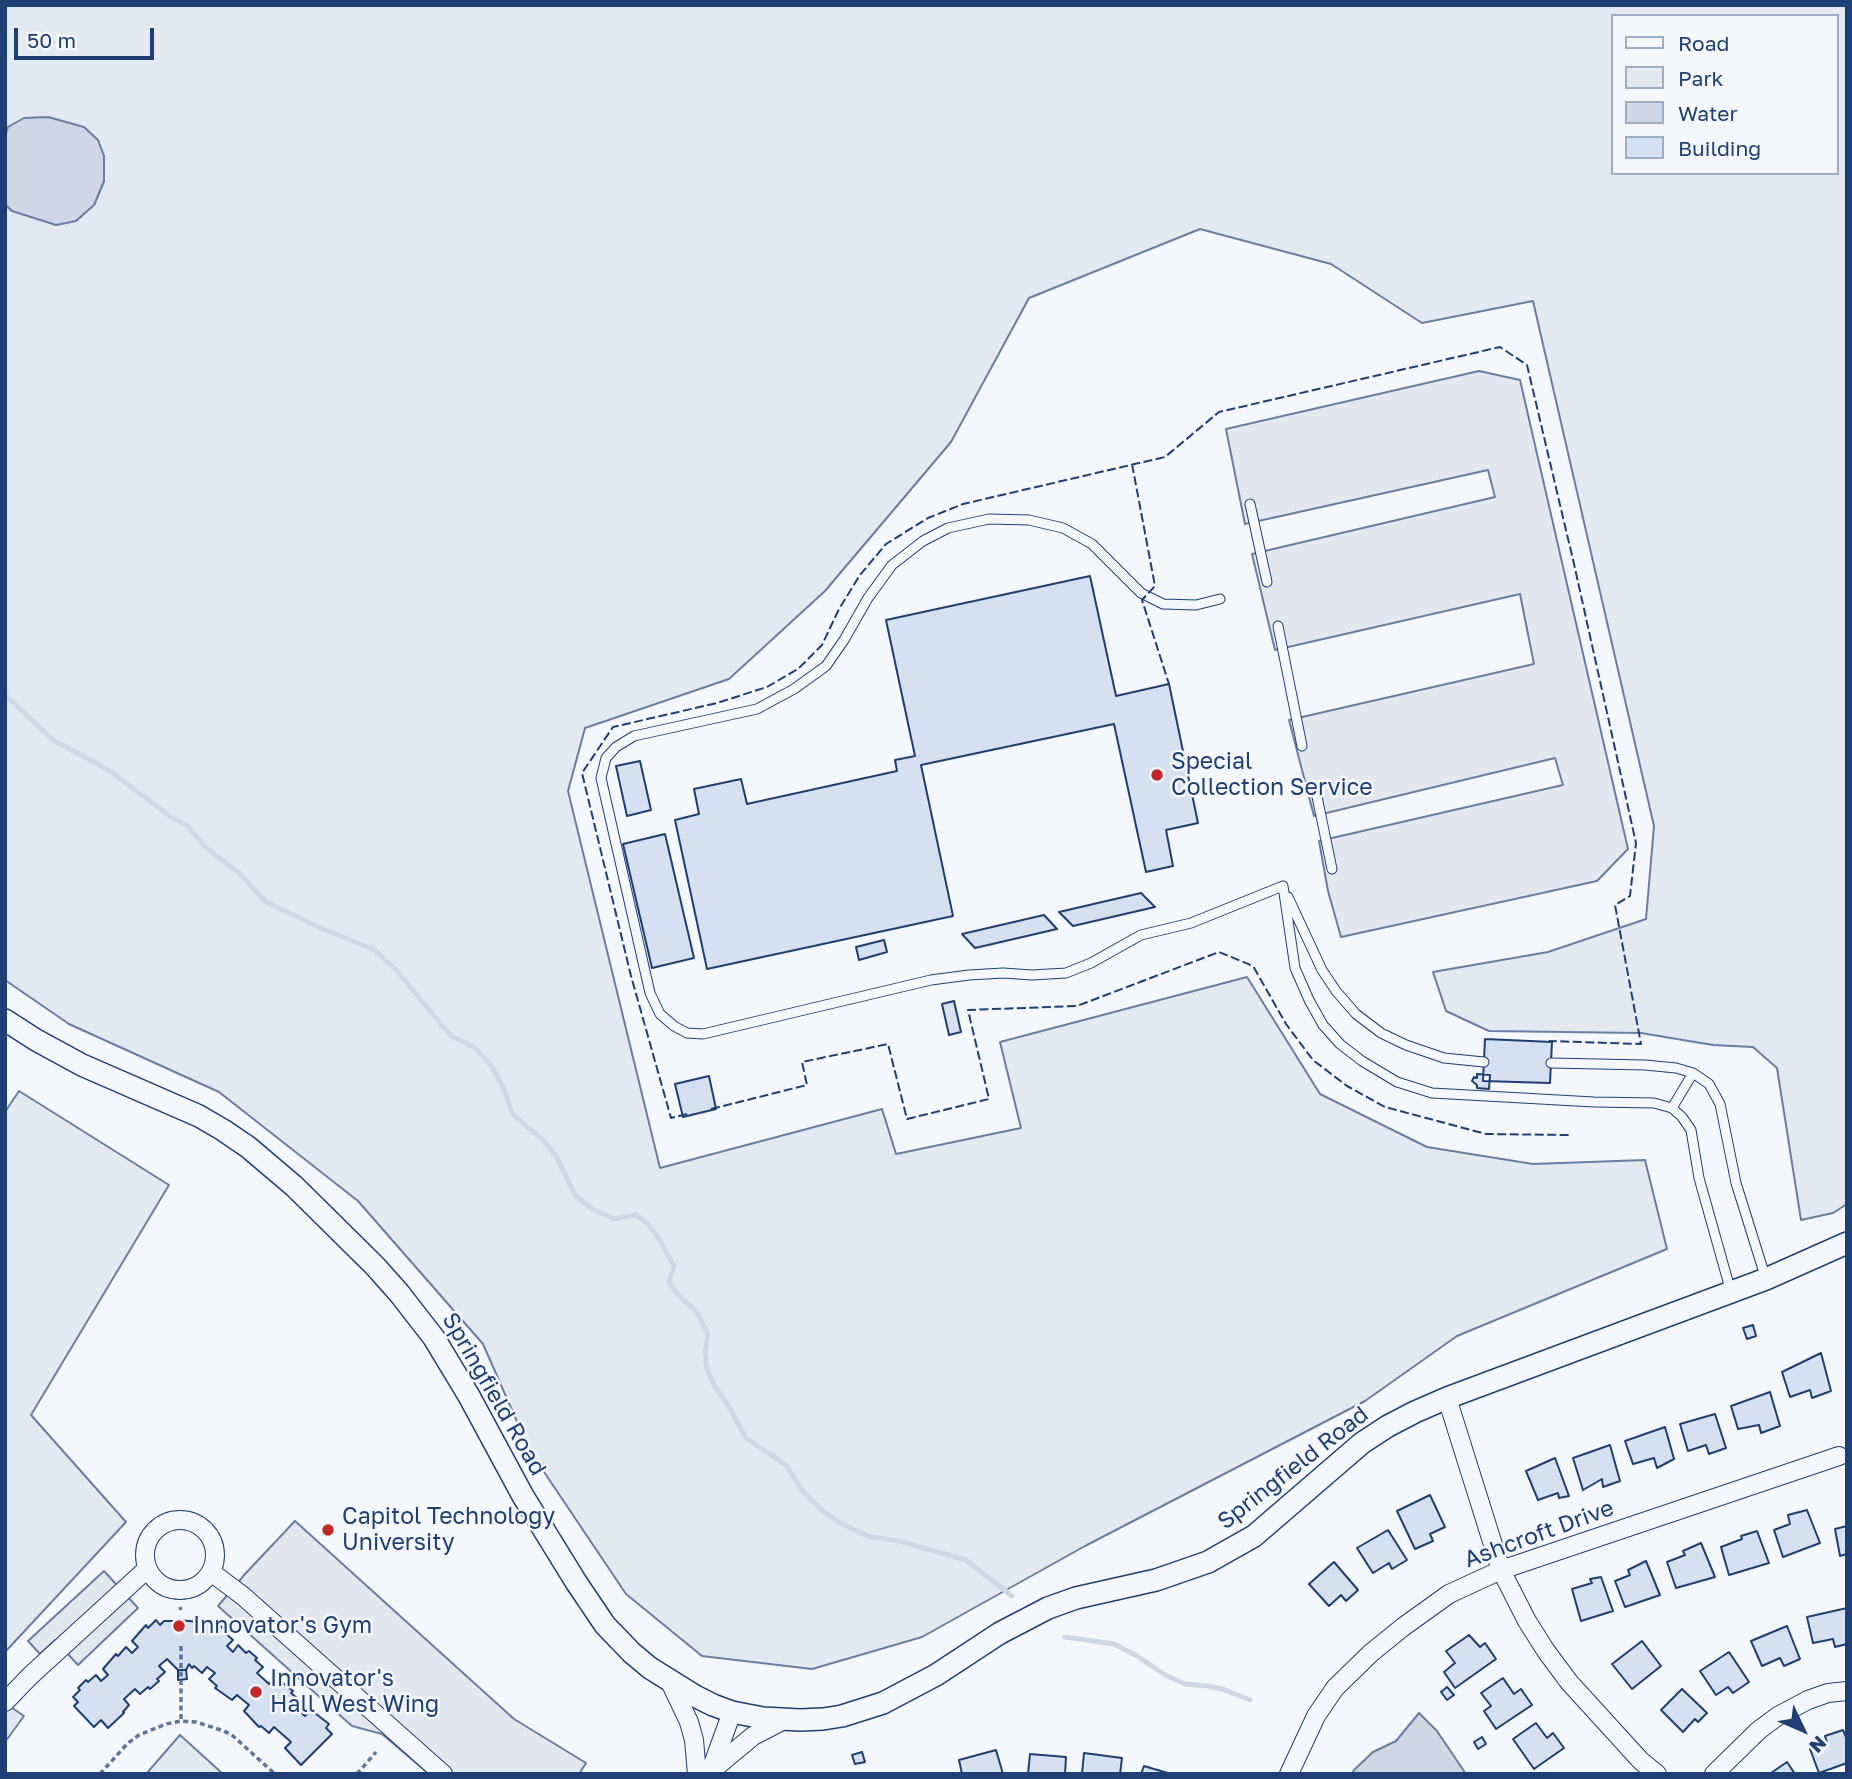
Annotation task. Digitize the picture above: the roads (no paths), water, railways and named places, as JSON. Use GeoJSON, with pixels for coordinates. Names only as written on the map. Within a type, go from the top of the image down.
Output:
{"type":"FeatureCollection","features":[{"type":"Feature","properties":{"kind":"street","name":"Springfield Road"},"geometry":{"type":"LineString","coordinates":[[5,1020],[82,1065],[199,1116],[248,1147],[274,1168],[350,1240],[399,1293],[434,1338],[523,1496],[605,1625],[632,1653],[670,1682],[713,1705],[732,1712],[784,1720],[842,1716],[883,1703],[936,1675],[1000,1633],[1048,1608],[1076,1598],[1156,1580],[1208,1562],[1254,1536],[1362,1443],[1388,1426],[1447,1398],[1766,1279],[1847,1243]]}},
{"type":"Feature","properties":{"kind":"street"},"geometry":{"type":"LineString","coordinates":[[1447,1398],[1501,1570],[1527,1621],[1569,1682],[1641,1761],[1657,1774]]}},
{"type":"Feature","properties":{"kind":"street","name":"Ashcroft Drive"},"geometry":{"type":"LineString","coordinates":[[1289,1774],[1316,1716],[1335,1688],[1371,1653],[1449,1594],[1501,1570],[1839,1456]]}},
{"type":"Feature","properties":{"kind":"street"},"geometry":{"type":"LineString","coordinates":[[182,1519],[204,1528],[211,1537],[215,1561],[211,1572],[195,1588],[184,1591],[162,1586],[153,1579],[147,1569],[144,1558],[146,1545],[159,1526],[182,1519]]}},
{"type":"Feature","properties":{"kind":"street"},"geometry":{"type":"LineString","coordinates":[[5,1702],[147,1569]]}},
{"type":"Feature","properties":{"kind":"street"},"geometry":{"type":"LineString","coordinates":[[211,1572],[243,1596],[443,1774]]}},
{"type":"Feature","properties":{"kind":"street"},"geometry":{"type":"LineString","coordinates":[[670,1682],[690,1722],[706,1773]]}},
{"type":"Feature","properties":{"kind":"street"},"geometry":{"type":"LineString","coordinates":[[1714,1774],[1777,1716],[1808,1700],[1828,1693],[1847,1691]]}},
{"type":"Feature","properties":{"kind":"street"},"geometry":{"type":"LineString","coordinates":[[706,1773],[732,1712]]}},
{"type":"Feature","properties":{"kind":"street"},"geometry":{"type":"LineString","coordinates":[[706,1773],[753,1735],[784,1720]]}},
{"type":"Feature","properties":{"kind":"lane"},"geometry":{"type":"LineString","coordinates":[[1250,504],[1267,582]]}},
{"type":"Feature","properties":{"kind":"lane"},"geometry":{"type":"LineString","coordinates":[[1220,599],[1196,605],[1163,604],[1141,593],[1092,544],[1063,528],[1029,520],[989,519],[948,528],[923,541],[892,565],[826,666],[815,674],[757,709],[634,736],[616,747],[606,758],[601,778],[650,993],[660,1014],[687,1033],[703,1034],[931,979],[991,973],[1066,973],[1091,963],[1141,935],[1191,923],[1283,886]]}},
{"type":"Feature","properties":{"kind":"lane"},"geometry":{"type":"LineString","coordinates":[[1278,626],[1302,746]]}},
{"type":"Feature","properties":{"kind":"lane"},"geometry":{"type":"LineString","coordinates":[[1316,792],[1332,869]]}},
{"type":"Feature","properties":{"kind":"lane"},"geometry":{"type":"LineString","coordinates":[[1283,886],[1322,970],[1356,1014],[1381,1033],[1406,1045],[1444,1058],[1484,1062]]}},
{"type":"Feature","properties":{"kind":"lane"},"geometry":{"type":"LineString","coordinates":[[1283,886],[1295,968],[1323,1025],[1340,1044],[1396,1083],[1432,1093],[1654,1103],[1672,1108],[1682,1117],[1690,1130],[1699,1178],[1731,1292]]}},
{"type":"Feature","properties":{"kind":"lane"},"geometry":{"type":"LineString","coordinates":[[1551,1063],[1676,1068],[1693,1073],[1709,1084],[1720,1104],[1737,1183],[1766,1279]]}},
{"type":"Feature","properties":{"kind":"lane"},"geometry":{"type":"LineString","coordinates":[[1672,1108],[1693,1073]]}},
{"type":"Feature","properties":{"kind":"water"},"geometry":{"type":"Polygon","coordinates":[[[48,117],[84,127],[98,140],[104,156],[104,181],[94,205],[76,221],[56,225],[12,211],[5,204],[5,136],[8,127],[24,118],[48,117]]]}},
{"type":"Feature","properties":{"kind":"water"},"geometry":{"type":"Polygon","coordinates":[[[1419,1713],[1437,1731],[1466,1774],[1352,1774],[1373,1752],[1396,1741],[1419,1713]]]}},
{"type":"Feature","properties":{"kind":"waterway"},"geometry":{"type":"LineString","coordinates":[[5,695],[53,740],[107,769],[171,817],[187,825],[205,847],[240,874],[266,902],[375,950],[397,971],[451,1036],[474,1047],[491,1065],[503,1087],[513,1115],[541,1138],[555,1154],[575,1195],[592,1209],[614,1219],[636,1215],[648,1224],[674,1266],[669,1282],[678,1295],[697,1312],[708,1334],[705,1351],[707,1369],[746,1438],[786,1465],[804,1493],[824,1512],[870,1537],[899,1541],[966,1560],[1012,1596]]}},
{"type":"Feature","properties":{"kind":"waterway"},"geometry":{"type":"LineString","coordinates":[[1065,1637],[1114,1644],[1185,1684],[1225,1690],[1250,1700]]}},
{"type":"Feature","properties":{"kind":"place","name":"Special Collection Service"},"geometry":{"type":"Point","coordinates":[1157,775]}},
{"type":"Feature","properties":{"kind":"place","name":"Capitol Technology University"},"geometry":{"type":"Point","coordinates":[328,1530]}},
{"type":"Feature","properties":{"kind":"place","name":"Innovator's Gym"},"geometry":{"type":"Point","coordinates":[179,1626]}},
{"type":"Feature","properties":{"kind":"place","name":"Innovator's Hall West Wing"},"geometry":{"type":"Point","coordinates":[256,1692]}}]}
